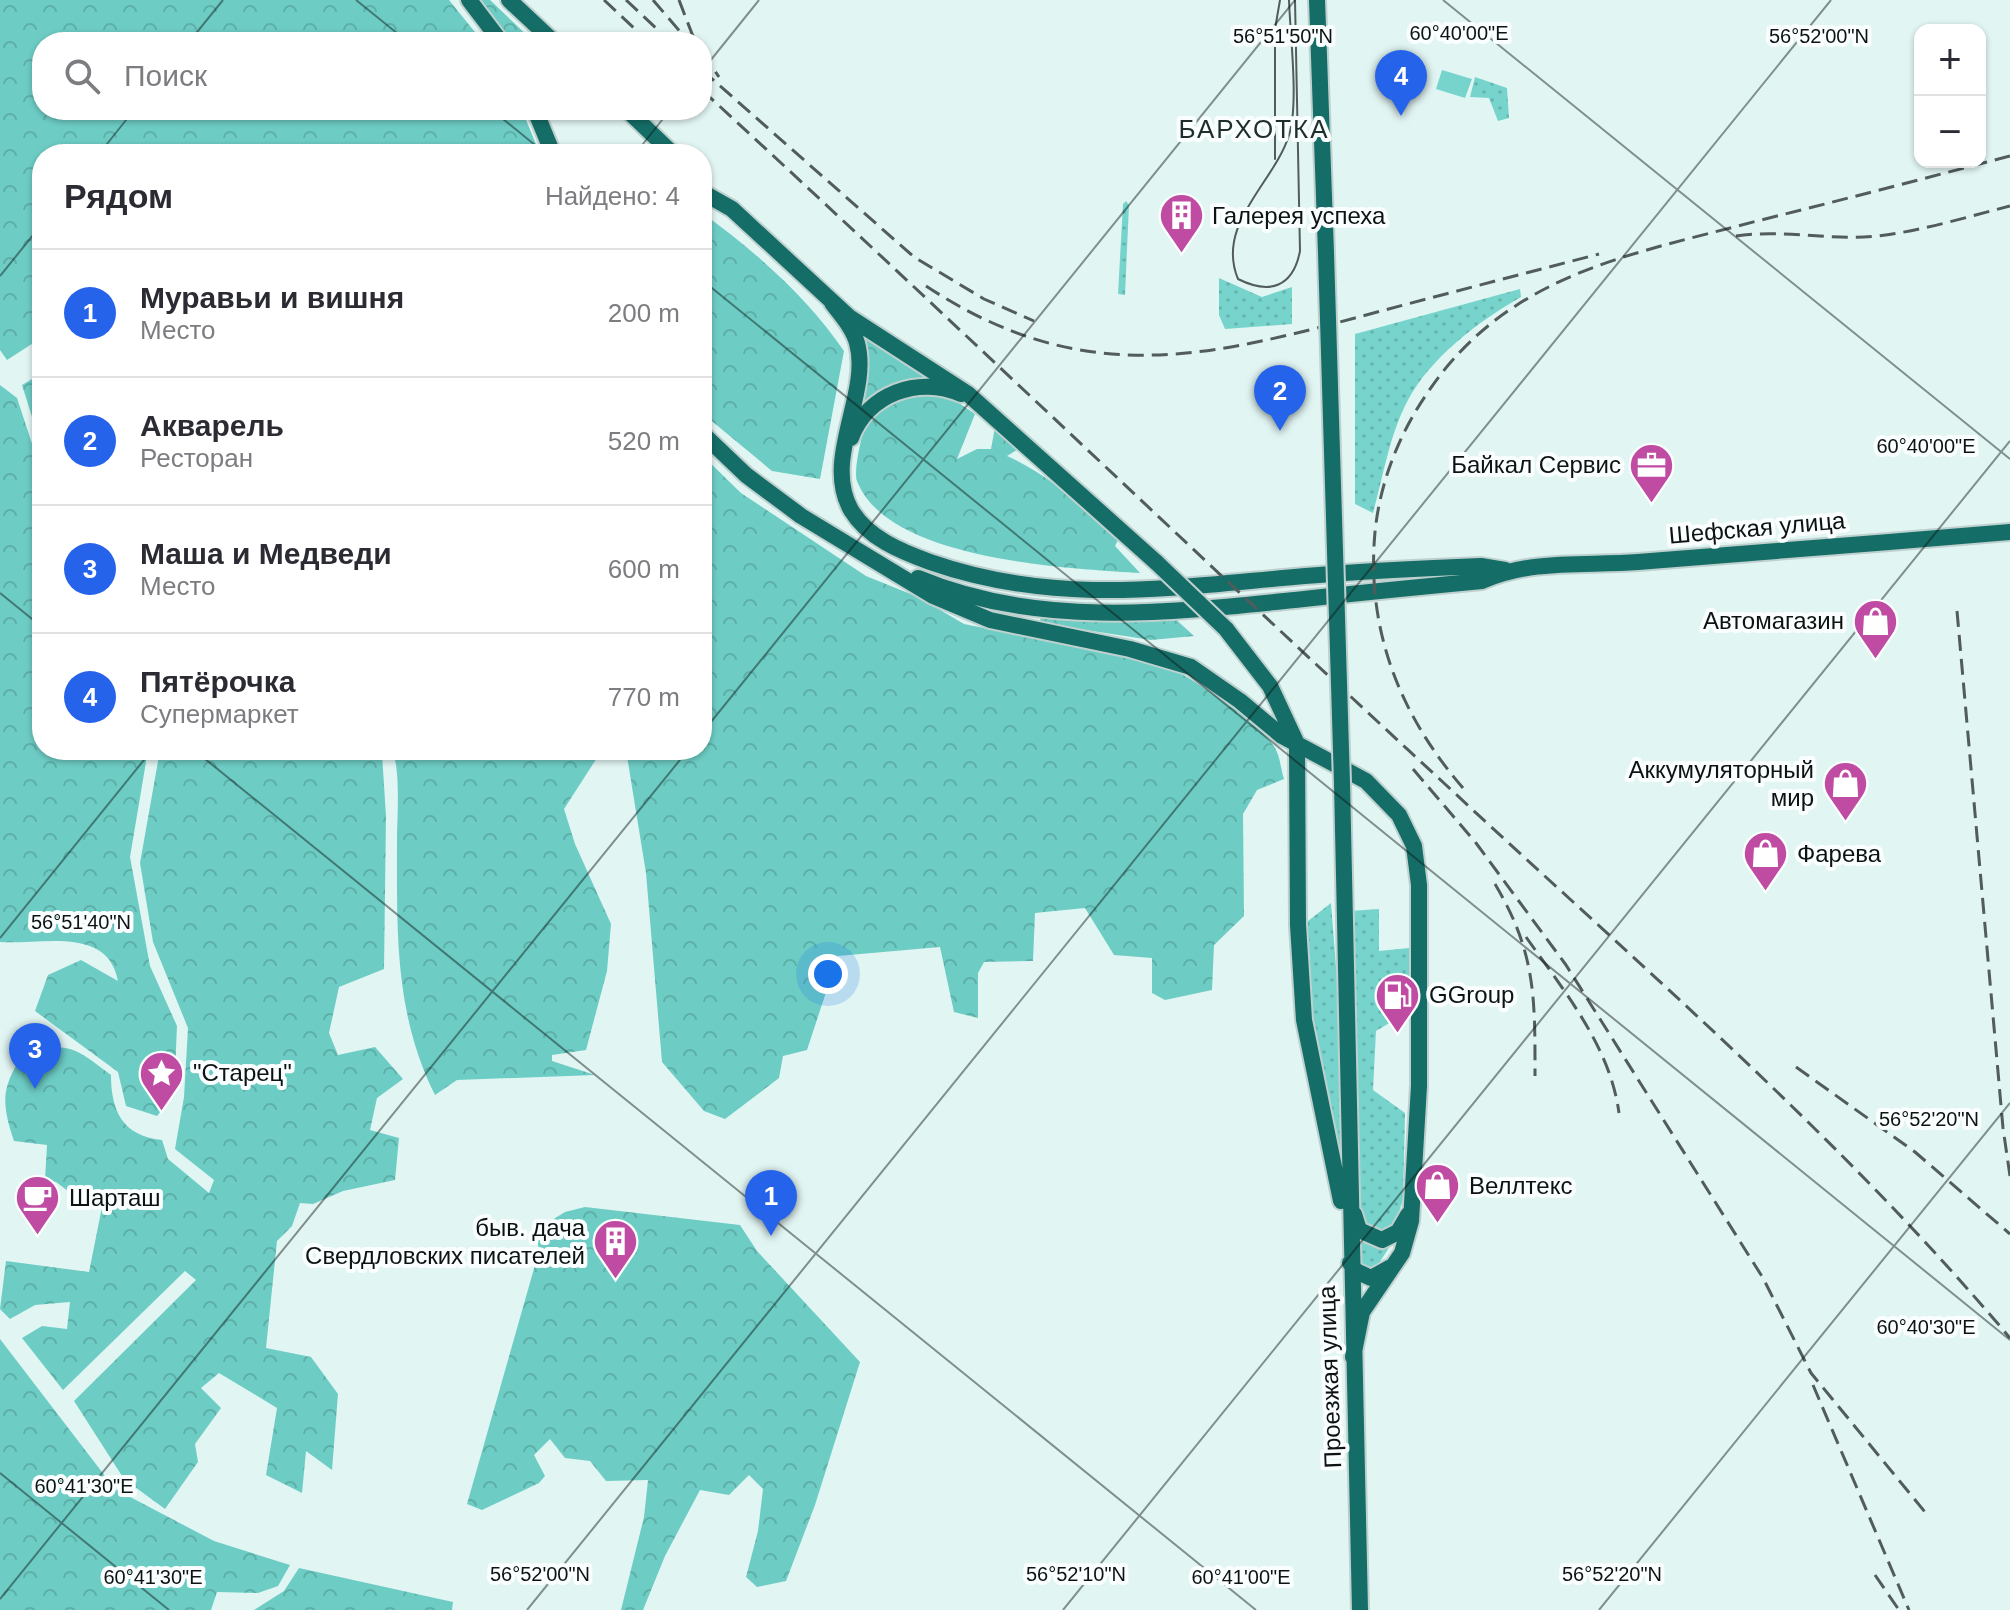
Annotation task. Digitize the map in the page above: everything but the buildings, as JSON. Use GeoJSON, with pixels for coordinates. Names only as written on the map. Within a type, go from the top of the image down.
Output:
{"type":"FeatureCollection","features":[{"type":"Feature","properties":{"kind":"main road"},"geometry":{"type":"LineString","coordinates":[[469,0],[493,32]]}},
{"type":"Feature","properties":{"kind":"main road"},"geometry":{"type":"LineString","coordinates":[[509,0],[543,32]]}},
{"type":"Feature","properties":{"kind":"main road","name":"Проезжая улица"},"geometry":{"type":"LineString","coordinates":[[1317,0],[1350,1143],[1350,1256],[1360,1610]]}},
{"type":"Feature","properties":{"kind":"main road"},"geometry":{"type":"LineString","coordinates":[[539,120],[549,144]]}},
{"type":"Feature","properties":{"kind":"main road"},"geometry":{"type":"LineString","coordinates":[[637,120],[663,144]]}},
{"type":"Feature","properties":{"kind":"main road"},"geometry":{"type":"LineString","coordinates":[[712,190],[832,303],[986,408],[1226,629],[1270,686],[1297,744],[1298,925],[1307,1046],[1340,1184],[1343,1225],[1356,1271],[1371,1278],[1394,1266]]}},
{"type":"Feature","properties":{"kind":"main road"},"geometry":{"type":"LineString","coordinates":[[712,198],[732,209]]}},
{"type":"Feature","properties":{"kind":"main road"},"geometry":{"type":"LineString","coordinates":[[832,303],[848,325],[858,351],[843,467],[843,487],[852,512],[885,542],[950,569],[1023,585],[1136,592],[1330,574],[1481,566],[1507,570]]}},
{"type":"Feature","properties":{"kind":"main road"},"geometry":{"type":"LineString","coordinates":[[843,467],[857,425],[879,402],[898,391],[917,386],[938,387],[955,391],[986,408]]}},
{"type":"Feature","properties":{"kind":"main road"},"geometry":{"type":"LineString","coordinates":[[712,442],[778,500],[933,596],[970,613],[1191,667],[1240,701],[1273,730],[1366,781],[1399,815],[1414,846],[1419,885],[1421,1012],[1413,1198],[1406,1245],[1362,1312],[1353,1357]]}},
{"type":"Feature","properties":{"kind":"main road","name":"Шефская улица"},"geometry":{"type":"LineString","coordinates":[[1507,570],[2010,532]]}},
{"type":"Feature","properties":{"kind":"main road"},"geometry":{"type":"LineString","coordinates":[[869,557],[952,592],[1025,607],[1093,613],[1189,611],[1482,581],[1507,570]]}},
{"type":"Feature","properties":{"kind":"main road"},"geometry":{"type":"LineString","coordinates":[[1351,1194],[1359,1230],[1382,1240],[1398,1232],[1413,1198]]}},
{"type":"Feature","properties":{"kind":"shaded area"},"geometry":{"type":"Polygon","coordinates":[[[1442,70],[1472,79],[1465,98],[1436,89],[1442,70]]]}},
{"type":"Feature","properties":{"kind":"shaded area"},"geometry":{"type":"Polygon","coordinates":[[[1475,77],[1507,88],[1509,118],[1498,121],[1489,98],[1470,97],[1475,77]]]}},
{"type":"Feature","properties":{"kind":"shaded area"},"geometry":{"type":"Polygon","coordinates":[[[1126,201],[1129,205],[1125,295],[1118,294],[1123,204],[1126,201]]]}},
{"type":"Feature","properties":{"kind":"shaded area"},"geometry":{"type":"Polygon","coordinates":[[[1219,278],[1262,297],[1292,287],[1292,324],[1225,329],[1219,315],[1219,278]]]}},
{"type":"Feature","properties":{"kind":"shaded area"},"geometry":{"type":"Polygon","coordinates":[[[1520,289],[1521,297],[1457,341],[1429,369],[1408,400],[1396,427],[1373,513],[1355,504],[1355,334],[1520,289]]]}},
{"type":"Feature","properties":{"kind":"shaded area"},"geometry":{"type":"Polygon","coordinates":[[[1331,903],[1341,1031],[1341,1160],[1317,1070],[1303,925],[1331,903]]]}},
{"type":"Feature","properties":{"kind":"shaded area"},"geometry":{"type":"Polygon","coordinates":[[[1379,909],[1379,951],[1409,948],[1411,1010],[1376,1031],[1373,1090],[1405,1113],[1403,1200],[1393,1229],[1374,1231],[1359,1217],[1350,911],[1379,909]]]}},
{"type":"Feature","properties":{"kind":"shaded area"},"geometry":{"type":"Polygon","coordinates":[[[1358,1236],[1371,1244],[1390,1246],[1376,1268],[1367,1271],[1360,1266],[1358,1236]]]}},
{"type":"Feature","properties":{"kind":"green space"},"geometry":{"type":"Polygon","coordinates":[[[0,0],[449,0],[475,32],[32,32],[32,120],[526,120],[536,144],[32,144],[32,344],[7,360],[0,350],[0,0]]]}},
{"type":"Feature","properties":{"kind":"green space"},"geometry":{"type":"Polygon","coordinates":[[[475,0],[490,0],[524,32],[499,32],[475,0]]]}},
{"type":"Feature","properties":{"kind":"green space"},"geometry":{"type":"Polygon","coordinates":[[[712,221],[779,276],[814,312],[844,351],[820,479],[772,471],[712,421],[712,221]]]}},
{"type":"Feature","properties":{"kind":"green space"},"geometry":{"type":"Polygon","coordinates":[[[849,317],[945,376],[917,386],[857,425],[858,366],[849,317]]]}},
{"type":"Feature","properties":{"kind":"green space"},"geometry":{"type":"Polygon","coordinates":[[[32,379],[32,417],[22,385],[32,379]]]}},
{"type":"Feature","properties":{"kind":"green space"},"geometry":{"type":"Polygon","coordinates":[[[0,385],[17,398],[32,444],[32,760],[146,760],[130,857],[150,966],[177,1026],[174,1095],[157,1116],[126,1106],[118,1072],[35,1011],[48,975],[81,960],[118,981],[112,963],[101,952],[87,945],[52,941],[0,942],[0,385]]]}},
{"type":"Feature","properties":{"kind":"green space"},"geometry":{"type":"Polygon","coordinates":[[[924,391],[956,401],[975,414],[957,459],[977,449],[991,449],[995,427],[1020,448],[1007,456],[1038,473],[1080,504],[1118,540],[1115,546],[1140,573],[1070,568],[983,555],[941,544],[904,528],[875,508],[856,477],[864,429],[885,406],[924,391]]]}},
{"type":"Feature","properties":{"kind":"green space"},"geometry":{"type":"Polygon","coordinates":[[[712,465],[741,493],[866,576],[918,597],[964,624],[1163,664],[1224,700],[1254,724],[1277,751],[1284,779],[1257,790],[1243,814],[1244,916],[1214,945],[1212,990],[1165,1000],[1152,993],[1152,958],[1114,955],[1085,908],[1035,913],[1033,961],[984,962],[978,973],[978,1018],[954,1012],[940,947],[838,956],[807,1050],[783,1056],[779,1078],[725,1119],[704,1111],[662,1062],[646,873],[628,760],[712,760],[712,465]]]}},
{"type":"Feature","properties":{"kind":"green space"},"geometry":{"type":"Polygon","coordinates":[[[1041,611],[1171,615],[1194,636],[1151,640],[1040,623],[1041,611]]]}},
{"type":"Feature","properties":{"kind":"green space"},"geometry":{"type":"Polygon","coordinates":[[[158,760],[382,760],[386,816],[384,969],[339,987],[329,1033],[338,1055],[375,1047],[403,1079],[377,1098],[370,1130],[399,1138],[395,1180],[343,1191],[313,1204],[300,1203],[292,1226],[277,1241],[266,1348],[311,1357],[338,1394],[332,1470],[306,1451],[302,1493],[266,1475],[277,1408],[219,1373],[201,1388],[221,1408],[195,1444],[198,1462],[165,1509],[124,1479],[74,1401],[196,1280],[185,1271],[63,1390],[22,1338],[42,1326],[67,1329],[70,1302],[35,1305],[10,1319],[0,1309],[6,1261],[89,1272],[103,1202],[72,1194],[56,1182],[45,1180],[47,1145],[14,1141],[5,1103],[6,1093],[12,1073],[27,1048],[55,1047],[81,1053],[111,1075],[113,1099],[128,1127],[162,1140],[168,1159],[209,1193],[214,1180],[175,1149],[184,1097],[188,1028],[153,942],[140,863],[158,760]]]}},
{"type":"Feature","properties":{"kind":"green space"},"geometry":{"type":"Polygon","coordinates":[[[395,760],[596,760],[564,809],[575,844],[611,924],[607,971],[586,1050],[552,1055],[552,1061],[595,1075],[457,1080],[435,1095],[412,1033],[401,971],[397,908],[398,782],[395,760]]]}},
{"type":"Feature","properties":{"kind":"green space"},"geometry":{"type":"Polygon","coordinates":[[[585,1207],[740,1225],[757,1251],[860,1362],[815,1505],[786,1581],[757,1587],[746,1577],[758,1531],[763,1489],[749,1475],[729,1495],[700,1490],[665,1556],[643,1610],[621,1610],[644,1517],[648,1480],[606,1481],[590,1461],[565,1458],[550,1439],[534,1455],[545,1476],[539,1483],[482,1510],[467,1504],[539,1251],[536,1230],[565,1212],[585,1207]]]}},
{"type":"Feature","properties":{"kind":"green space"},"geometry":{"type":"Polygon","coordinates":[[[0,1339],[115,1489],[214,1541],[290,1565],[278,1586],[258,1593],[217,1592],[211,1610],[0,1610],[0,1339]]]}},
{"type":"Feature","properties":{"kind":"green space"},"geometry":{"type":"Polygon","coordinates":[[[299,1568],[453,1602],[452,1610],[254,1610],[284,1591],[299,1568]]]}},
{"type":"Feature","properties":{"kind":"tram line"},"geometry":{"type":"LineString","coordinates":[[1275,159],[1275,29],[1280,0]]}},
{"type":"Feature","properties":{"kind":"tram line"},"geometry":{"type":"LineString","coordinates":[[1289,0],[1294,88],[1292,122],[1282,152],[1240,222],[1234,240],[1233,259],[1238,279],[1270,287],[1286,280],[1292,273],[1300,251],[1295,0]]}},
{"type":"Feature","properties":{"kind":"railway"},"geometry":{"type":"LineString","coordinates":[[604,0],[638,32]]}},
{"type":"Feature","properties":{"kind":"railway"},"geometry":{"type":"LineString","coordinates":[[626,0],[660,32]]}},
{"type":"Feature","properties":{"kind":"railway"},"geometry":{"type":"LineString","coordinates":[[653,0],[680,32]]}},
{"type":"Feature","properties":{"kind":"railway"},"geometry":{"type":"LineString","coordinates":[[679,0],[691,32]]}},
{"type":"Feature","properties":{"kind":"railway"},"geometry":{"type":"LineString","coordinates":[[712,67],[719,77]]}},
{"type":"Feature","properties":{"kind":"railway"},"geometry":{"type":"LineString","coordinates":[[712,79],[914,257],[984,299],[1034,321]]}},
{"type":"Feature","properties":{"kind":"railway"},"geometry":{"type":"LineString","coordinates":[[712,99],[1353,699],[1737,1053],[1877,1192],[2010,1338]]}},
{"type":"Feature","properties":{"kind":"railway"},"geometry":{"type":"LineString","coordinates":[[1463,788],[1421,731],[1392,669],[1382,637],[1374,568],[1378,513],[1392,459],[1428,392],[1460,352],[1495,320],[1534,295],[1574,275],[1618,259],[2010,156]]}},
{"type":"Feature","properties":{"kind":"railway"},"geometry":{"type":"LineString","coordinates":[[1736,236],[1878,236],[2010,206]]}},
{"type":"Feature","properties":{"kind":"railway"},"geometry":{"type":"LineString","coordinates":[[926,286],[984,319],[1040,341],[1095,352],[1149,355],[1204,351],[1261,341],[1599,254]]}},
{"type":"Feature","properties":{"kind":"railway"},"geometry":{"type":"LineString","coordinates":[[1957,611],[2003,1128],[2010,1176]]}},
{"type":"Feature","properties":{"kind":"railway"},"geometry":{"type":"LineString","coordinates":[[1413,769],[1476,843],[1566,965],[1763,1278],[1811,1373],[1925,1512]]}},
{"type":"Feature","properties":{"kind":"railway"},"geometry":{"type":"LineString","coordinates":[[1495,884],[1519,932],[1526,955],[1535,1023],[1535,1076]]}},
{"type":"Feature","properties":{"kind":"railway"},"geometry":{"type":"LineString","coordinates":[[1526,937],[1596,1042],[1614,1088],[1619,1113]]}},
{"type":"Feature","properties":{"kind":"railway"},"geometry":{"type":"LineString","coordinates":[[1796,1067],[1915,1152],[2010,1234]]}},
{"type":"Feature","properties":{"kind":"railway"},"geometry":{"type":"LineString","coordinates":[[1813,1385],[1909,1610]]}},
{"type":"Feature","properties":{"kind":"railway"},"geometry":{"type":"LineString","coordinates":[[1875,1575],[1899,1610]]}},
{"type":"Feature","properties":{"kind":"place","name":"Пятёрочка"},"geometry":{"type":"Point","coordinates":[1401,116]}},
{"type":"Feature","properties":{"kind":"place","name":"Галерея успеха"},"geometry":{"type":"Point","coordinates":[1181,255]}},
{"type":"Feature","properties":{"kind":"place","name":"Акварель"},"geometry":{"type":"Point","coordinates":[1280,431]}},
{"type":"Feature","properties":{"kind":"place","name":"Байкал Сервис"},"geometry":{"type":"Point","coordinates":[1652,504]}},
{"type":"Feature","properties":{"kind":"place","name":"Автомагазин"},"geometry":{"type":"Point","coordinates":[1875,660]}},
{"type":"Feature","properties":{"kind":"place","name":"Аккумуляторный мир"},"geometry":{"type":"Point","coordinates":[1845,823]}},
{"type":"Feature","properties":{"kind":"place","name":"Фарева"},"geometry":{"type":"Point","coordinates":[1766,893]}},
{"type":"Feature","properties":{"kind":"place","name":"GGroup"},"geometry":{"type":"Point","coordinates":[1398,1034]}},
{"type":"Feature","properties":{"kind":"place","name":"Маша и Медведи"},"geometry":{"type":"Point","coordinates":[35,1089]}},
{"type":"Feature","properties":{"kind":"place","name":"\"Старец\""},"geometry":{"type":"Point","coordinates":[162,1112]}},
{"type":"Feature","properties":{"kind":"place","name":"Веллтекс"},"geometry":{"type":"Point","coordinates":[1438,1225]}},
{"type":"Feature","properties":{"kind":"place","name":"Муравьи и вишня"},"geometry":{"type":"Point","coordinates":[771,1236]}},
{"type":"Feature","properties":{"kind":"place","name":"Шарташ"},"geometry":{"type":"Point","coordinates":[38,1237]}},
{"type":"Feature","properties":{"kind":"place","name":"быв. дача Свердловских писателей"},"geometry":{"type":"Point","coordinates":[616,1281]}},
{"type":"Feature","properties":{"kind":"district","name":"БАРХОТКА"},"geometry":{"type":"Point","coordinates":[1254,129]}}]}
